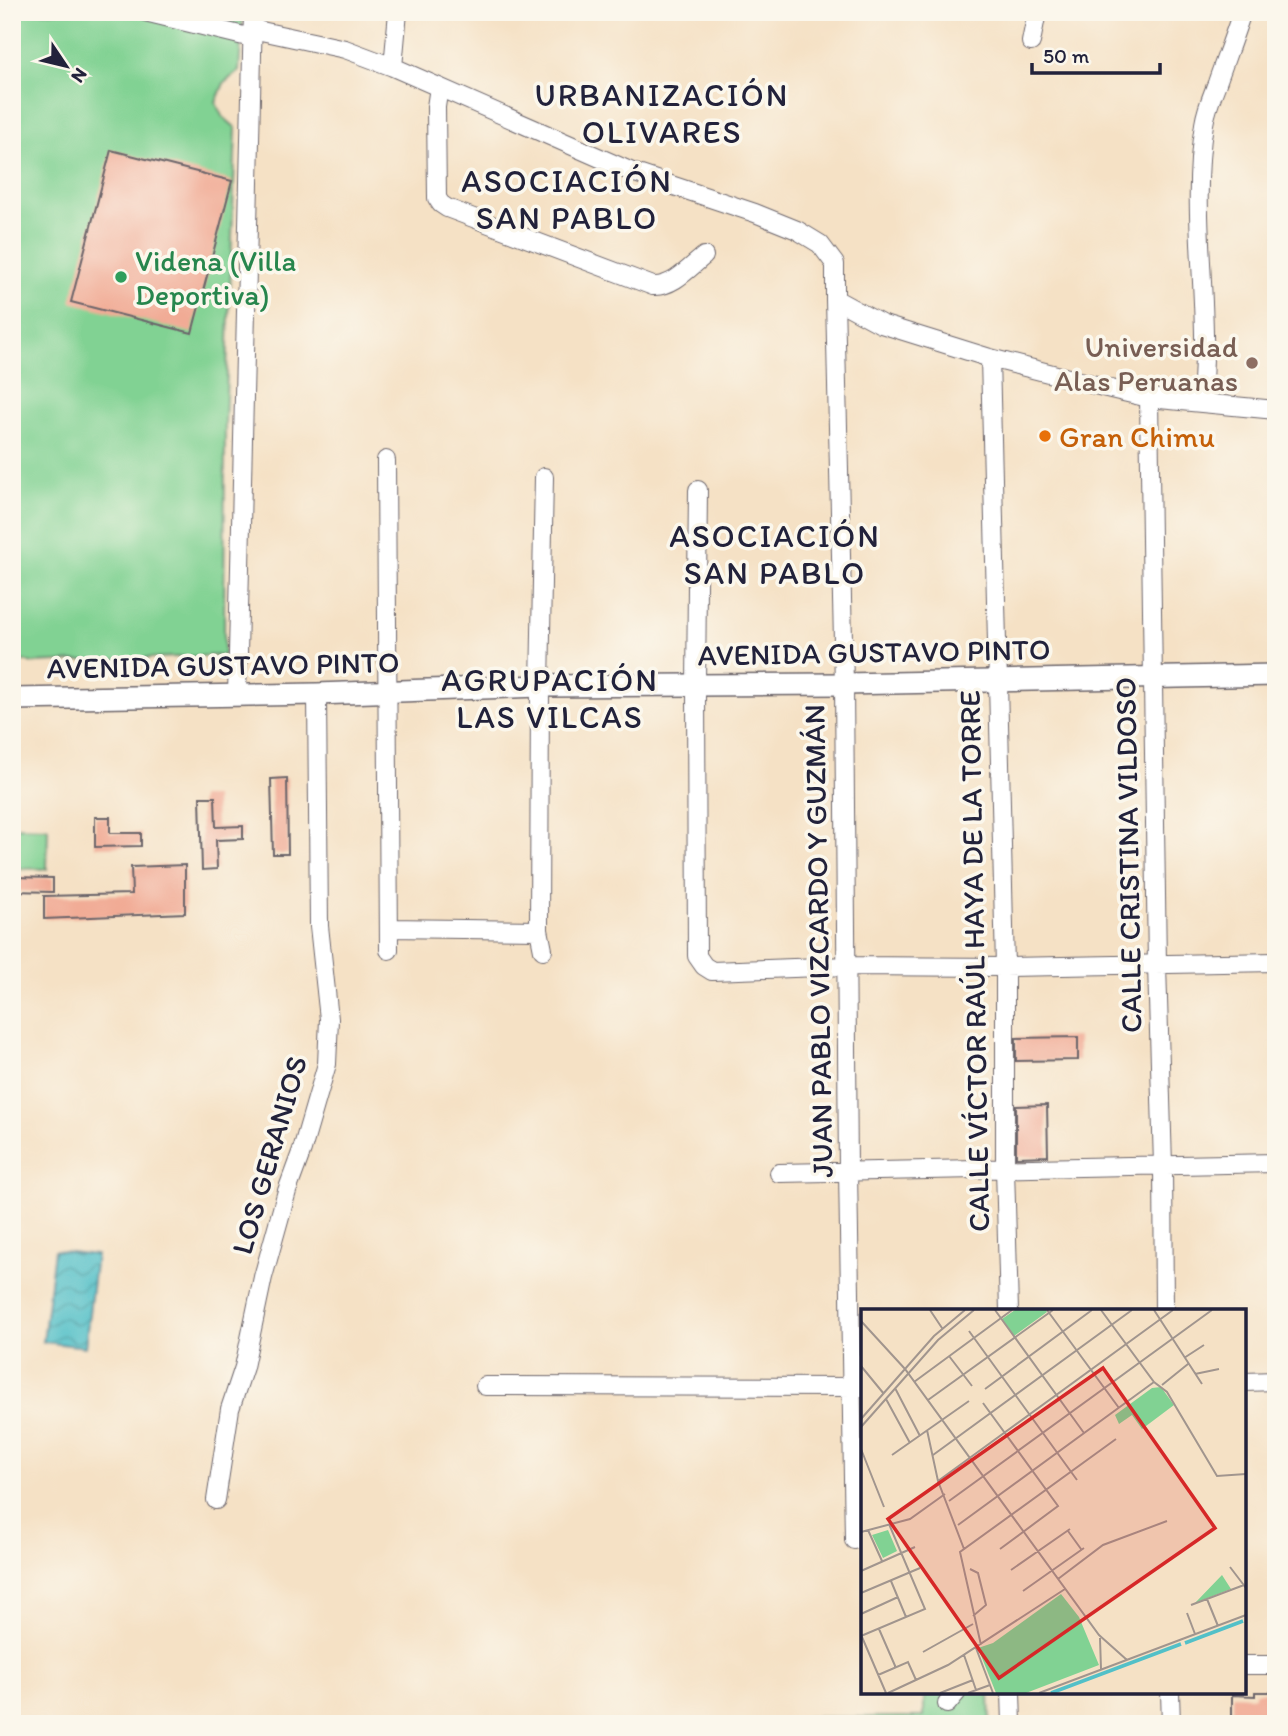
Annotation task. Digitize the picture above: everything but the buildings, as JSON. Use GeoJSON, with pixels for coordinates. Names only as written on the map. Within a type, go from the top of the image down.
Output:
{"type":"FeatureCollection","features":[{"type":"Feature","properties":{"kind":"main road","name":"AVENIDA GUSTAVO PINTO"},"geometry":{"type":"LineString","coordinates":[[12,699],[237,696],[541,686],[844,684],[1276,675]]}},
{"type":"Feature","properties":{"kind":"street","name":"JUAN PABLO VIZCARDO Y GUZMÁN"},"geometry":{"type":"LineString","coordinates":[[145,12],[253,26],[345,49],[393,67],[632,173],[755,213],[797,230],[820,244],[835,264],[844,684],[848,1171],[857,1387],[854,1540]]}},
{"type":"Feature","properties":{"kind":"street"},"geometry":{"type":"LineString","coordinates":[[393,67],[398,12]]}},
{"type":"Feature","properties":{"kind":"street"},"geometry":{"type":"LineString","coordinates":[[1031,42],[1037,12]]}},
{"type":"Feature","properties":{"kind":"street"},"geometry":{"type":"LineString","coordinates":[[1201,403],[1204,322],[1199,191],[1201,152],[1205,121],[1242,12]]}},
{"type":"Feature","properties":{"kind":"street"},"geometry":{"type":"LineString","coordinates":[[237,696],[253,26]]}},
{"type":"Feature","properties":{"kind":"street"},"geometry":{"type":"LineString","coordinates":[[439,87],[436,107],[437,198],[447,208],[653,286],[668,284],[704,256]]}},
{"type":"Feature","properties":{"kind":"street"},"geometry":{"type":"LineString","coordinates":[[835,299],[881,324],[990,358],[1149,398],[1276,410]]}},
{"type":"Feature","properties":{"kind":"street","name":"CALLE VÍCTOR RAÚL HAYA DE LA TORRE"},"geometry":{"type":"LineString","coordinates":[[990,358],[1005,967],[1005,1168],[1009,1309]]}},
{"type":"Feature","properties":{"kind":"street","name":"CALLE CRISTINA VILDOSO"},"geometry":{"type":"LineString","coordinates":[[1149,398],[1164,1309]]}},
{"type":"Feature","properties":{"kind":"street"},"geometry":{"type":"LineString","coordinates":[[386,460],[389,950]]}},
{"type":"Feature","properties":{"kind":"street"},"geometry":{"type":"LineString","coordinates":[[543,950],[539,930],[544,477]]}},
{"type":"Feature","properties":{"kind":"street"},"geometry":{"type":"LineString","coordinates":[[698,490],[697,956],[704,966],[712,971],[846,966],[1005,967],[1276,962]]}},
{"type":"Feature","properties":{"kind":"street","name":"LOS GERANIOS"},"geometry":{"type":"LineString","coordinates":[[216,1500],[230,1409],[244,1367],[263,1277],[327,1064],[329,1019],[319,926],[317,694]]}},
{"type":"Feature","properties":{"kind":"street"},"geometry":{"type":"LineString","coordinates":[[389,928],[539,930]]}},
{"type":"Feature","properties":{"kind":"street"},"geometry":{"type":"LineString","coordinates":[[779,1173],[1276,1163]]}},
{"type":"Feature","properties":{"kind":"street"},"geometry":{"type":"LineString","coordinates":[[1246,1382],[1276,1381]]}},
{"type":"Feature","properties":{"kind":"street"},"geometry":{"type":"LineString","coordinates":[[485,1387],[857,1387]]}},
{"type":"Feature","properties":{"kind":"street"},"geometry":{"type":"LineString","coordinates":[[1246,1665],[1276,1665]]}},
{"type":"Feature","properties":{"kind":"street"},"geometry":{"type":"LineString","coordinates":[[1011,1694],[1012,1724]]}},
{"type":"Feature","properties":{"kind":"street"},"geometry":{"type":"LineString","coordinates":[[1170,1694],[1171,1724]]}},
{"type":"Feature","properties":{"kind":"green space","name":"Videna (Villa Deportiva)"},"geometry":{"type":"Polygon","coordinates":[[[12,12],[243,12],[239,71],[224,83],[216,103],[222,116],[236,128],[225,425],[224,655],[33,663],[12,659],[12,12]]]}},
{"type":"Feature","properties":{"kind":"green space"},"geometry":{"type":"Polygon","coordinates":[[[12,827],[48,828],[47,869],[12,868],[12,827]]]}},
{"type":"Feature","properties":{"kind":"green space"},"geometry":{"type":"Polygon","coordinates":[[[924,1694],[989,1694],[990,1724],[805,1724],[805,1717],[924,1717],[924,1694]]]}},
{"type":"Feature","properties":{"kind":"water"},"geometry":{"type":"Polygon","coordinates":[[[54,1250],[96,1255],[85,1347],[43,1342],[54,1250]]]}},
{"type":"Feature","properties":{"kind":"place","name":"Videna (Villa Deportiva)"},"geometry":{"type":"Point","coordinates":[121,277]}},
{"type":"Feature","properties":{"kind":"place","name":"Universidad Alas Peruanas"},"geometry":{"type":"Point","coordinates":[1252,363]}},
{"type":"Feature","properties":{"kind":"place","name":"Gran Chimu"},"geometry":{"type":"Point","coordinates":[1045,436]}},
{"type":"Feature","properties":{"kind":"district","name":"URBANIZACIÓN OLIVARES"},"geometry":{"type":"Point","coordinates":[662,114]}},
{"type":"Feature","properties":{"kind":"district","name":"ASOCIACIÓN SAN PABLO"},"geometry":{"type":"Point","coordinates":[567,200]}},
{"type":"Feature","properties":{"kind":"district","name":"ASOCIACIÓN SAN PABLO"},"geometry":{"type":"Point","coordinates":[775,554]}},
{"type":"Feature","properties":{"kind":"district","name":"AGRUPACIÓN LAS VILCAS"},"geometry":{"type":"Point","coordinates":[550,698]}}]}
